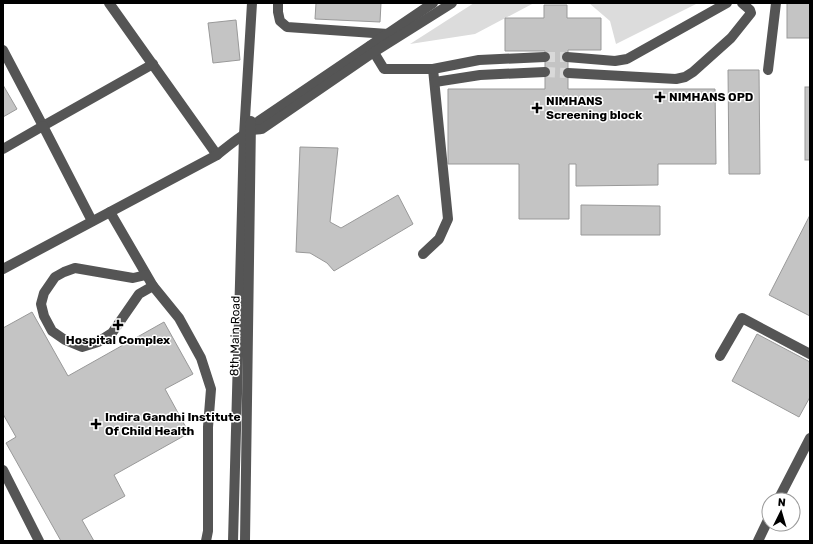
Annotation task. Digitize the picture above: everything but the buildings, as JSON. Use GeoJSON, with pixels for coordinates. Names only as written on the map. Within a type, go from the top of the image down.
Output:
{"type":"FeatureCollection","features":[{"type":"Feature","properties":{"kind":"street"},"geometry":{"type":"LineString","coordinates":[[109,3],[217,155]]}},
{"type":"Feature","properties":{"kind":"street"},"geometry":{"type":"LineString","coordinates":[[250,132],[252,3]]}},
{"type":"Feature","properties":{"kind":"street"},"geometry":{"type":"LineString","coordinates":[[250,132],[258,3]]}},
{"type":"Feature","properties":{"kind":"street"},"geometry":{"type":"LineString","coordinates":[[278,3],[280,21],[287,26],[388,34]]}},
{"type":"Feature","properties":{"kind":"street"},"geometry":{"type":"LineString","coordinates":[[372,49],[388,34],[433,3]]}},
{"type":"Feature","properties":{"kind":"street"},"geometry":{"type":"LineString","coordinates":[[3,269],[217,155],[250,132],[262,128],[372,49],[452,3]]}},
{"type":"Feature","properties":{"kind":"street"},"geometry":{"type":"LineString","coordinates":[[568,57],[615,61],[627,59],[727,3]]}},
{"type":"Feature","properties":{"kind":"street"},"geometry":{"type":"LineString","coordinates":[[768,70],[776,3]]}},
{"type":"Feature","properties":{"kind":"street"},"geometry":{"type":"LineString","coordinates":[[568,73],[676,79],[685,77],[693,72],[731,38],[750,13],[750,10],[745,4]]}},
{"type":"Feature","properties":{"kind":"street"},"geometry":{"type":"LineString","coordinates":[[372,49],[384,69],[433,69],[479,60],[545,57]]}},
{"type":"Feature","properties":{"kind":"street"},"geometry":{"type":"LineString","coordinates":[[3,50],[92,221]]}},
{"type":"Feature","properties":{"kind":"street"},"geometry":{"type":"LineString","coordinates":[[3,149],[153,64]]}},
{"type":"Feature","properties":{"kind":"street"},"geometry":{"type":"LineString","coordinates":[[423,254],[439,239],[448,219],[433,69]]}},
{"type":"Feature","properties":{"kind":"street"},"geometry":{"type":"LineString","coordinates":[[435,82],[480,75],[545,72]]}},
{"type":"Feature","properties":{"kind":"street","name":"8th Main Road"},"geometry":{"type":"LineString","coordinates":[[233,541],[250,132]]}},
{"type":"Feature","properties":{"kind":"street","name":"8th Main Road"},"geometry":{"type":"LineString","coordinates":[[245,541],[250,132]]}},
{"type":"Feature","properties":{"kind":"street"},"geometry":{"type":"LineString","coordinates":[[110,212],[153,286],[179,318],[201,358],[211,389],[208,427],[208,531],[206,541]]}},
{"type":"Feature","properties":{"kind":"street"},"geometry":{"type":"LineString","coordinates":[[146,275],[133,278],[75,268],[64,272],[55,277],[44,293],[42,304],[44,316],[52,331],[65,340],[82,346],[98,342],[112,332],[139,294],[153,286]]}},
{"type":"Feature","properties":{"kind":"street"},"geometry":{"type":"LineString","coordinates":[[720,356],[742,318],[810,354]]}},
{"type":"Feature","properties":{"kind":"street"},"geometry":{"type":"LineString","coordinates":[[782,492],[810,438]]}},
{"type":"Feature","properties":{"kind":"street"},"geometry":{"type":"LineString","coordinates":[[3,470],[39,541]]}},
{"type":"Feature","properties":{"kind":"shaded area"},"geometry":{"type":"Polygon","coordinates":[[[474,3],[534,3],[475,34],[410,44],[474,3]]]}},
{"type":"Feature","properties":{"kind":"shaded area"},"geometry":{"type":"Polygon","coordinates":[[[589,3],[698,3],[616,44],[610,21],[589,3]]]}},
{"type":"Feature","properties":{"kind":"tunnel"},"geometry":{"type":"LineString","coordinates":[[545,57],[567,57]]}},
{"type":"Feature","properties":{"kind":"tunnel"},"geometry":{"type":"LineString","coordinates":[[545,72],[568,73]]}},
{"type":"Feature","properties":{"kind":"place","name":"NIMHANS OPD"},"geometry":{"type":"Point","coordinates":[660,97]}},
{"type":"Feature","properties":{"kind":"place","name":"NIMHANS Screening block"},"geometry":{"type":"Point","coordinates":[537,108]}},
{"type":"Feature","properties":{"kind":"place","name":"Hospital Complex"},"geometry":{"type":"Point","coordinates":[118,325]}},
{"type":"Feature","properties":{"kind":"place","name":"Indira Gandhi Institute Of Child Health"},"geometry":{"type":"Point","coordinates":[96,424]}}]}
